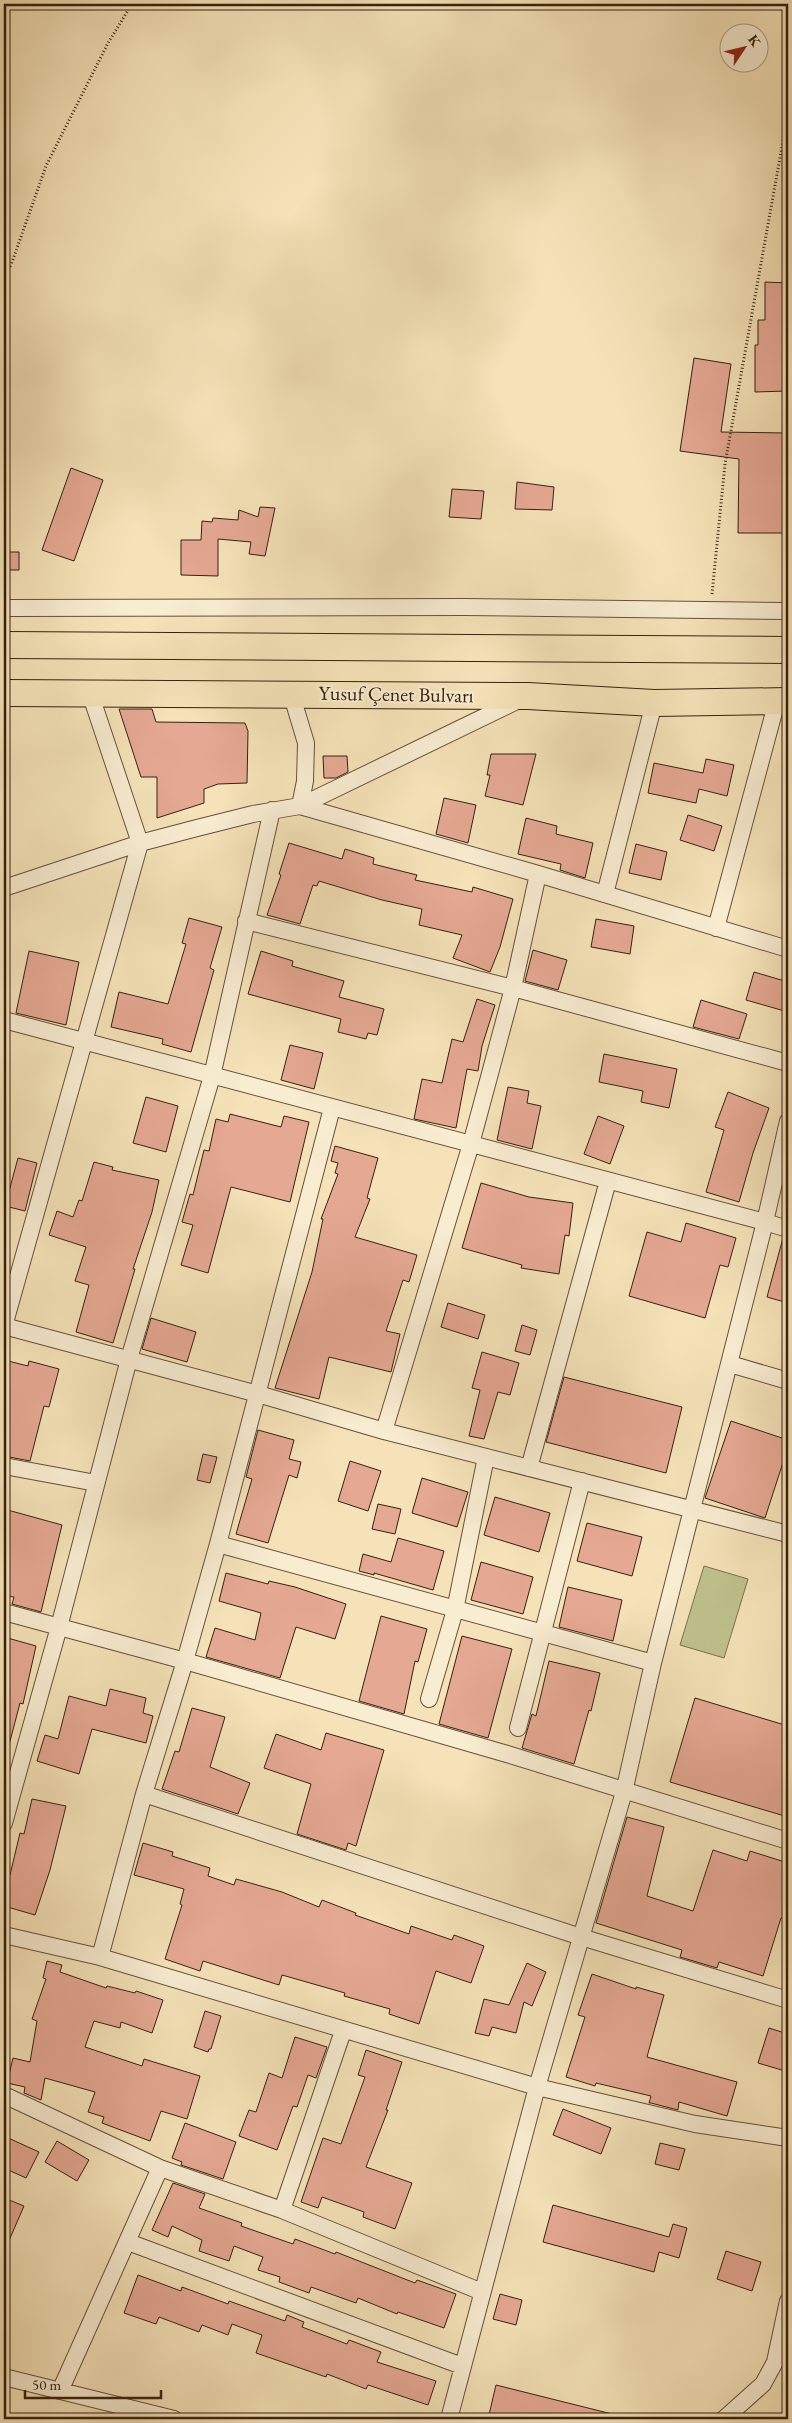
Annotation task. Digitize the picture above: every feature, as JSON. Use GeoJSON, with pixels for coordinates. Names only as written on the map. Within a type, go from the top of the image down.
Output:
{"type":"FeatureCollection","features":[{"type":"Feature","properties":{"kind":"highway"},"geometry":{"type":"LineString","coordinates":[[4,645],[788,650]]}},
{"type":"Feature","properties":{"kind":"highway","name":"Yusuf Çenet Bulvarı"},"geometry":{"type":"LineString","coordinates":[[4,693],[291,693],[528,696],[654,703],[783,701]]}},
{"type":"Feature","properties":{"kind":"street"},"geometry":{"type":"LineString","coordinates":[[4,608],[464,607],[711,612],[788,611]]}},
{"type":"Feature","properties":{"kind":"street"},"geometry":{"type":"LineString","coordinates":[[90,693],[140,843],[86,1042],[4,1326],[258,1394],[384,1431],[788,1534]]}},
{"type":"Feature","properties":{"kind":"street"},"geometry":{"type":"LineString","coordinates":[[291,693],[306,744],[305,782],[300,806]]}},
{"type":"Feature","properties":{"kind":"street"},"geometry":{"type":"LineString","coordinates":[[4,888],[140,843],[272,810],[300,806],[528,696]]}},
{"type":"Feature","properties":{"kind":"street"},"geometry":{"type":"LineString","coordinates":[[716,928],[783,701]]}},
{"type":"Feature","properties":{"kind":"street"},"geometry":{"type":"LineString","coordinates":[[605,894],[654,703]]}},
{"type":"Feature","properties":{"kind":"street"},"geometry":{"type":"LineString","coordinates":[[300,806],[538,874],[788,949]]}},
{"type":"Feature","properties":{"kind":"street"},"geometry":{"type":"LineString","coordinates":[[4,1823],[59,1627],[128,1359],[212,1076],[272,810]]}},
{"type":"Feature","properties":{"kind":"street"},"geometry":{"type":"LineString","coordinates":[[384,1431],[471,1144],[513,988],[538,874]]}},
{"type":"Feature","properties":{"kind":"street"},"geometry":{"type":"LineString","coordinates":[[246,921],[513,988],[788,1064]]}},
{"type":"Feature","properties":{"kind":"street"},"geometry":{"type":"LineString","coordinates":[[4,1020],[788,1229]]}},
{"type":"Feature","properties":{"kind":"street"},"geometry":{"type":"LineString","coordinates":[[100,1957],[144,1794],[185,1661],[218,1544],[332,1108]]}},
{"type":"Feature","properties":{"kind":"street"},"geometry":{"type":"LineString","coordinates":[[449,2419],[538,2087],[624,1792],[653,1663],[694,1510],[765,1222],[788,1120]]}},
{"type":"Feature","properties":{"kind":"street"},"geometry":{"type":"LineString","coordinates":[[529,1468],[608,1181]]}},
{"type":"Feature","properties":{"kind":"street"},"geometry":{"type":"LineString","coordinates":[[730,1364],[788,1381]]}},
{"type":"Feature","properties":{"kind":"street"},"geometry":{"type":"LineString","coordinates":[[430,1699],[455,1610],[486,1457]]}},
{"type":"Feature","properties":{"kind":"street"},"geometry":{"type":"LineString","coordinates":[[4,1466],[96,1484]]}},
{"type":"Feature","properties":{"kind":"street"},"geometry":{"type":"LineString","coordinates":[[518,1728],[541,1633],[582,1481]]}},
{"type":"Feature","properties":{"kind":"street"},"geometry":{"type":"LineString","coordinates":[[218,1544],[653,1663]]}},
{"type":"Feature","properties":{"kind":"street"},"geometry":{"type":"LineString","coordinates":[[4,1612],[185,1661],[507,1754],[624,1792],[788,1841]]}},
{"type":"Feature","properties":{"kind":"street"},"geometry":{"type":"LineString","coordinates":[[144,1794],[581,1937],[788,2000]]}},
{"type":"Feature","properties":{"kind":"street"},"geometry":{"type":"LineString","coordinates":[[4,1935],[100,1957],[343,2031],[538,2087],[695,2124],[788,2138]]}},
{"type":"Feature","properties":{"kind":"street"},"geometry":{"type":"LineString","coordinates":[[282,2210],[343,2031]]}},
{"type":"Feature","properties":{"kind":"street"},"geometry":{"type":"LineString","coordinates":[[4,2095],[160,2168],[282,2210],[482,2292]]}},
{"type":"Feature","properties":{"kind":"street"},"geometry":{"type":"LineString","coordinates":[[60,2391],[160,2168]]}},
{"type":"Feature","properties":{"kind":"street"},"geometry":{"type":"LineString","coordinates":[[128,2242],[462,2366]]}},
{"type":"Feature","properties":{"kind":"street"},"geometry":{"type":"LineString","coordinates":[[724,2419],[763,2384],[775,2362],[788,2301]]}},
{"type":"Feature","properties":{"kind":"street"},"geometry":{"type":"LineString","coordinates":[[4,2377],[174,2419]]}},
{"type":"Feature","properties":{"kind":"path"},"geometry":{"type":"LineString","coordinates":[[4,275],[11,266],[46,166],[108,43],[132,4]]}},
{"type":"Feature","properties":{"kind":"path"},"geometry":{"type":"LineString","coordinates":[[711,612],[725,464],[788,113]]}},
{"type":"Feature","properties":{"kind":"green space"},"geometry":{"type":"Polygon","coordinates":[[[704,1566],[748,1579],[724,1658],[680,1645],[704,1566]]]}},
{"type":"Feature","properties":{"kind":"building"},"geometry":{"type":"Polygon","coordinates":[[[765,282],[788,283],[788,391],[755,392],[755,345],[758,345],[758,320],[765,320],[765,282]]]}},
{"type":"Feature","properties":{"kind":"building"},"geometry":{"type":"Polygon","coordinates":[[[694,358],[731,364],[721,432],[788,433],[788,533],[738,533],[739,459],[680,451],[694,358]]]}},
{"type":"Feature","properties":{"kind":"building"},"geometry":{"type":"Polygon","coordinates":[[[71,468],[103,480],[74,561],[42,550],[71,468]]]}},
{"type":"Feature","properties":{"kind":"building"},"geometry":{"type":"Polygon","coordinates":[[[517,482],[554,487],[552,510],[515,509],[517,482]]]}},
{"type":"Feature","properties":{"kind":"building"},"geometry":{"type":"Polygon","coordinates":[[[452,489],[484,491],[481,519],[449,517],[452,489]]]}},
{"type":"Feature","properties":{"kind":"building"},"geometry":{"type":"Polygon","coordinates":[[[260,507],[275,508],[265,556],[249,554],[251,542],[218,539],[218,576],[181,575],[181,540],[201,540],[202,521],[212,522],[213,518],[238,520],[239,510],[258,517],[260,507]]]}},
{"type":"Feature","properties":{"kind":"building"},"geometry":{"type":"Polygon","coordinates":[[[4,552],[19,552],[19,570],[4,570],[4,552]]]}},
{"type":"Feature","properties":{"kind":"building"},"geometry":{"type":"Polygon","coordinates":[[[119,709],[152,709],[156,722],[245,723],[248,731],[247,783],[218,784],[204,789],[204,803],[157,818],[157,777],[141,777],[119,709]]]}},
{"type":"Feature","properties":{"kind":"building"},"geometry":{"type":"Polygon","coordinates":[[[491,754],[536,754],[523,805],[485,796],[490,775],[487,775],[491,754]]]}},
{"type":"Feature","properties":{"kind":"building"},"geometry":{"type":"Polygon","coordinates":[[[323,756],[347,756],[348,772],[336,778],[324,778],[323,756]]]}},
{"type":"Feature","properties":{"kind":"building"},"geometry":{"type":"Polygon","coordinates":[[[706,759],[734,765],[727,796],[699,789],[696,803],[648,793],[654,763],[703,773],[706,759]]]}},
{"type":"Feature","properties":{"kind":"building"},"geometry":{"type":"Polygon","coordinates":[[[444,798],[476,805],[468,843],[436,834],[444,798]]]}},
{"type":"Feature","properties":{"kind":"building"},"geometry":{"type":"Polygon","coordinates":[[[688,815],[722,826],[714,851],[680,840],[688,815]]]}},
{"type":"Feature","properties":{"kind":"building"},"geometry":{"type":"Polygon","coordinates":[[[526,818],[557,826],[556,834],[593,843],[585,878],[560,870],[561,864],[518,854],[526,818]]]}},
{"type":"Feature","properties":{"kind":"building"},"geometry":{"type":"Polygon","coordinates":[[[289,843],[342,859],[345,849],[374,858],[373,864],[417,875],[415,880],[472,892],[473,887],[513,899],[500,947],[490,972],[453,958],[462,935],[419,925],[422,909],[382,900],[319,881],[317,886],[313,885],[300,924],[267,915],[281,875],[279,874],[289,843]]]}},
{"type":"Feature","properties":{"kind":"building"},"geometry":{"type":"Polygon","coordinates":[[[636,844],[667,852],[661,880],[629,873],[636,844]]]}},
{"type":"Feature","properties":{"kind":"building"},"geometry":{"type":"Polygon","coordinates":[[[189,918],[222,927],[210,968],[214,970],[191,1052],[162,1044],[163,1039],[111,1027],[119,992],[168,1004],[186,944],[182,943],[189,918]]]}},
{"type":"Feature","properties":{"kind":"building"},"geometry":{"type":"Polygon","coordinates":[[[596,919],[634,926],[630,954],[591,947],[596,919]]]}},
{"type":"Feature","properties":{"kind":"building"},"geometry":{"type":"Polygon","coordinates":[[[533,950],[567,960],[558,990],[525,981],[533,950]]]}},
{"type":"Feature","properties":{"kind":"building"},"geometry":{"type":"Polygon","coordinates":[[[29,951],[79,962],[66,1025],[16,1013],[29,951]]]}},
{"type":"Feature","properties":{"kind":"building"},"geometry":{"type":"Polygon","coordinates":[[[261,951],[293,961],[292,966],[344,981],[339,997],[384,1009],[377,1035],[368,1033],[366,1039],[338,1032],[341,1019],[248,994],[261,951]]]}},
{"type":"Feature","properties":{"kind":"building"},"geometry":{"type":"Polygon","coordinates":[[[754,972],[788,982],[788,1012],[746,1000],[754,972]]]}},
{"type":"Feature","properties":{"kind":"building"},"geometry":{"type":"Polygon","coordinates":[[[477,999],[495,1005],[482,1046],[478,1071],[467,1069],[456,1128],[414,1119],[422,1079],[442,1083],[452,1039],[463,1042],[477,999]]]}},
{"type":"Feature","properties":{"kind":"building"},"geometry":{"type":"Polygon","coordinates":[[[701,1000],[747,1014],[739,1039],[693,1027],[701,1000]]]}},
{"type":"Feature","properties":{"kind":"building"},"geometry":{"type":"Polygon","coordinates":[[[290,1045],[323,1053],[314,1089],[281,1080],[290,1045]]]}},
{"type":"Feature","properties":{"kind":"building"},"geometry":{"type":"Polygon","coordinates":[[[604,1054],[677,1069],[669,1108],[641,1102],[643,1091],[599,1082],[604,1054]]]}},
{"type":"Feature","properties":{"kind":"building"},"geometry":{"type":"Polygon","coordinates":[[[508,1087],[529,1091],[527,1103],[541,1106],[532,1149],[497,1140],[508,1087]]]}},
{"type":"Feature","properties":{"kind":"building"},"geometry":{"type":"Polygon","coordinates":[[[728,1092],[769,1108],[753,1153],[739,1202],[706,1192],[724,1130],[715,1127],[728,1092]]]}},
{"type":"Feature","properties":{"kind":"building"},"geometry":{"type":"Polygon","coordinates":[[[146,1097],[178,1106],[166,1152],[133,1143],[146,1097]]]}},
{"type":"Feature","properties":{"kind":"building"},"geometry":{"type":"Polygon","coordinates":[[[230,1114],[281,1127],[284,1116],[309,1122],[290,1202],[231,1187],[208,1273],[181,1265],[193,1225],[182,1222],[190,1194],[193,1195],[204,1150],[209,1151],[216,1119],[228,1122],[230,1114]]]}},
{"type":"Feature","properties":{"kind":"building"},"geometry":{"type":"Polygon","coordinates":[[[598,1116],[624,1126],[610,1164],[584,1154],[598,1116]]]}},
{"type":"Feature","properties":{"kind":"building"},"geometry":{"type":"Polygon","coordinates":[[[335,1146],[378,1158],[367,1198],[370,1199],[355,1237],[417,1255],[409,1282],[403,1280],[386,1331],[400,1334],[391,1372],[329,1357],[319,1399],[275,1388],[312,1272],[323,1219],[321,1219],[338,1174],[335,1173],[338,1163],[331,1161],[335,1146]]]}},
{"type":"Feature","properties":{"kind":"building"},"geometry":{"type":"Polygon","coordinates":[[[18,1158],[37,1163],[25,1211],[5,1206],[18,1158]]]}},
{"type":"Feature","properties":{"kind":"building"},"geometry":{"type":"Polygon","coordinates":[[[94,1162],[113,1167],[112,1170],[159,1180],[152,1212],[133,1269],[135,1269],[113,1343],[76,1332],[89,1285],[75,1281],[86,1247],[49,1235],[57,1211],[73,1217],[79,1200],[82,1201],[94,1162]]]}},
{"type":"Feature","properties":{"kind":"building"},"geometry":{"type":"Polygon","coordinates":[[[481,1183],[529,1197],[573,1203],[569,1236],[565,1235],[559,1274],[521,1268],[522,1265],[462,1248],[481,1183]]]}},
{"type":"Feature","properties":{"kind":"building"},"geometry":{"type":"Polygon","coordinates":[[[686,1223],[736,1238],[728,1267],[720,1265],[705,1318],[629,1296],[647,1232],[681,1242],[686,1223]]]}},
{"type":"Feature","properties":{"kind":"building"},"geometry":{"type":"Polygon","coordinates":[[[783,1238],[788,1239],[788,1303],[767,1297],[783,1238]]]}},
{"type":"Feature","properties":{"kind":"building"},"geometry":{"type":"Polygon","coordinates":[[[448,1303],[485,1315],[478,1339],[441,1327],[448,1303]]]}},
{"type":"Feature","properties":{"kind":"building"},"geometry":{"type":"Polygon","coordinates":[[[151,1318],[196,1332],[187,1362],[142,1349],[151,1318]]]}},
{"type":"Feature","properties":{"kind":"building"},"geometry":{"type":"Polygon","coordinates":[[[522,1325],[537,1330],[530,1355],[515,1351],[522,1325]]]}},
{"type":"Feature","properties":{"kind":"building"},"geometry":{"type":"Polygon","coordinates":[[[482,1352],[519,1363],[510,1395],[498,1392],[484,1439],[469,1436],[480,1390],[472,1388],[482,1352]]]}},
{"type":"Feature","properties":{"kind":"building"},"geometry":{"type":"Polygon","coordinates":[[[4,1360],[28,1366],[29,1361],[59,1369],[49,1407],[44,1406],[30,1461],[4,1456],[4,1360]]]}},
{"type":"Feature","properties":{"kind":"building"},"geometry":{"type":"Polygon","coordinates":[[[564,1377],[682,1407],[666,1473],[546,1442],[564,1377]]]}},
{"type":"Feature","properties":{"kind":"building"},"geometry":{"type":"Polygon","coordinates":[[[731,1421],[788,1440],[788,1447],[765,1518],[705,1498],[731,1421]]]}},
{"type":"Feature","properties":{"kind":"building"},"geometry":{"type":"Polygon","coordinates":[[[258,1430],[294,1440],[289,1459],[301,1462],[297,1478],[289,1475],[268,1543],[236,1534],[252,1479],[246,1477],[258,1430]]]}},
{"type":"Feature","properties":{"kind":"building"},"geometry":{"type":"Polygon","coordinates":[[[203,1454],[217,1457],[210,1483],[197,1480],[203,1454]]]}},
{"type":"Feature","properties":{"kind":"building"},"geometry":{"type":"Polygon","coordinates":[[[350,1461],[381,1471],[368,1511],[338,1501],[350,1461]]]}},
{"type":"Feature","properties":{"kind":"building"},"geometry":{"type":"Polygon","coordinates":[[[422,1478],[468,1492],[457,1527],[412,1513],[422,1478]]]}},
{"type":"Feature","properties":{"kind":"building"},"geometry":{"type":"Polygon","coordinates":[[[495,1497],[550,1513],[539,1552],[484,1535],[495,1497]]]}},
{"type":"Feature","properties":{"kind":"building"},"geometry":{"type":"Polygon","coordinates":[[[378,1504],[401,1509],[395,1534],[372,1529],[378,1504]]]}},
{"type":"Feature","properties":{"kind":"building"},"geometry":{"type":"Polygon","coordinates":[[[4,1509],[62,1525],[41,1612],[12,1604],[14,1597],[4,1596],[4,1509]]]}},
{"type":"Feature","properties":{"kind":"building"},"geometry":{"type":"Polygon","coordinates":[[[587,1523],[642,1537],[632,1576],[577,1561],[587,1523]]]}},
{"type":"Feature","properties":{"kind":"building"},"geometry":{"type":"Polygon","coordinates":[[[398,1538],[444,1551],[433,1590],[374,1573],[374,1575],[359,1571],[363,1554],[391,1562],[398,1538]]]}},
{"type":"Feature","properties":{"kind":"building"},"geometry":{"type":"Polygon","coordinates":[[[481,1562],[533,1577],[523,1614],[471,1600],[481,1562]]]}},
{"type":"Feature","properties":{"kind":"building"},"geometry":{"type":"Polygon","coordinates":[[[226,1573],[268,1584],[269,1581],[295,1587],[346,1604],[335,1639],[296,1627],[280,1678],[206,1657],[215,1628],[255,1640],[261,1613],[219,1601],[226,1573]]]}},
{"type":"Feature","properties":{"kind":"building"},"geometry":{"type":"Polygon","coordinates":[[[568,1587],[622,1600],[613,1641],[559,1627],[568,1587]]]}},
{"type":"Feature","properties":{"kind":"building"},"geometry":{"type":"Polygon","coordinates":[[[381,1616],[427,1629],[418,1662],[415,1661],[404,1714],[359,1701],[381,1616]]]}},
{"type":"Feature","properties":{"kind":"building"},"geometry":{"type":"Polygon","coordinates":[[[462,1636],[512,1649],[488,1738],[439,1724],[462,1636]]]}},
{"type":"Feature","properties":{"kind":"building"},"geometry":{"type":"Polygon","coordinates":[[[4,1637],[36,1646],[23,1704],[20,1703],[9,1745],[4,1744],[4,1637]]]}},
{"type":"Feature","properties":{"kind":"building"},"geometry":{"type":"Polygon","coordinates":[[[549,1661],[600,1673],[591,1711],[589,1710],[574,1764],[522,1748],[532,1714],[536,1716],[549,1661]]]}},
{"type":"Feature","properties":{"kind":"building"},"geometry":{"type":"Polygon","coordinates":[[[110,1689],[146,1698],[143,1713],[153,1716],[146,1743],[92,1729],[79,1774],[37,1761],[45,1735],[58,1739],[69,1696],[106,1706],[110,1689]]]}},
{"type":"Feature","properties":{"kind":"building"},"geometry":{"type":"Polygon","coordinates":[[[695,1698],[788,1726],[788,1817],[670,1782],[695,1698]]]}},
{"type":"Feature","properties":{"kind":"building"},"geometry":{"type":"Polygon","coordinates":[[[192,1708],[225,1717],[210,1767],[250,1783],[238,1814],[162,1789],[175,1751],[179,1752],[192,1708]]]}},
{"type":"Feature","properties":{"kind":"building"},"geometry":{"type":"Polygon","coordinates":[[[326,1733],[384,1750],[356,1846],[348,1843],[346,1850],[297,1834],[311,1784],[264,1768],[276,1734],[321,1750],[326,1733]]]}},
{"type":"Feature","properties":{"kind":"building"},"geometry":{"type":"Polygon","coordinates":[[[32,1799],[66,1806],[50,1870],[35,1915],[4,1906],[4,1873],[10,1875],[20,1833],[24,1834],[32,1799]]]}},
{"type":"Feature","properties":{"kind":"building"},"geometry":{"type":"Polygon","coordinates":[[[627,1817],[664,1827],[647,1896],[693,1911],[713,1850],[747,1861],[750,1851],[788,1863],[788,1920],[781,1918],[763,1976],[719,1962],[717,1968],[680,1957],[682,1950],[596,1923],[627,1817]]]}},
{"type":"Feature","properties":{"kind":"building"},"geometry":{"type":"Polygon","coordinates":[[[143,1843],[173,1852],[172,1856],[210,1868],[208,1876],[234,1885],[236,1879],[282,1892],[319,1907],[322,1900],[356,1913],[355,1915],[409,1934],[411,1926],[452,1940],[454,1935],[484,1946],[471,1983],[436,1971],[419,2024],[389,2014],[390,2009],[344,1996],[345,1993],[282,1975],[279,1985],[203,1961],[200,1971],[165,1959],[182,1905],[180,1904],[184,1889],[134,1875],[143,1843]]]}},
{"type":"Feature","properties":{"kind":"building"},"geometry":{"type":"Polygon","coordinates":[[[47,1961],[62,1965],[60,1972],[106,1988],[107,1986],[135,1993],[136,1991],[163,2000],[152,2033],[121,2022],[120,2028],[94,2021],[85,2047],[142,2066],[144,2059],[200,2076],[187,2119],[161,2111],[150,2141],[102,2123],[104,2117],[88,2112],[95,2092],[45,2078],[41,2100],[24,2093],[25,2087],[7,2083],[13,2058],[30,2062],[37,2021],[32,2019],[46,1979],[43,1978],[47,1961]]]}},
{"type":"Feature","properties":{"kind":"building"},"geometry":{"type":"Polygon","coordinates":[[[527,1963],[546,1972],[532,2006],[524,2002],[516,2033],[492,2027],[489,2036],[475,2033],[484,1999],[509,2005],[527,1963]]]}},
{"type":"Feature","properties":{"kind":"building"},"geometry":{"type":"Polygon","coordinates":[[[592,1974],[636,1989],[636,1987],[664,1995],[647,2057],[737,2082],[727,2116],[679,2102],[678,2110],[649,2103],[651,2096],[596,2083],[595,2086],[566,2077],[585,2017],[578,2015],[592,1974]]]}},
{"type":"Feature","properties":{"kind":"building"},"geometry":{"type":"Polygon","coordinates":[[[205,2011],[221,2016],[211,2049],[208,2052],[194,2047],[205,2011]]]}},
{"type":"Feature","properties":{"kind":"building"},"geometry":{"type":"Polygon","coordinates":[[[769,2028],[788,2034],[788,2060],[785,2071],[758,2063],[769,2028]]]}},
{"type":"Feature","properties":{"kind":"building"},"geometry":{"type":"Polygon","coordinates":[[[295,2037],[327,2047],[316,2078],[308,2075],[297,2107],[293,2106],[277,2150],[239,2136],[249,2110],[256,2112],[269,2073],[282,2078],[295,2037]]]}},
{"type":"Feature","properties":{"kind":"building"},"geometry":{"type":"Polygon","coordinates":[[[366,2050],[402,2062],[386,2110],[388,2110],[366,2167],[412,2183],[395,2229],[363,2217],[364,2212],[322,2197],[318,2208],[301,2202],[323,2138],[341,2144],[365,2077],[358,2075],[366,2050]]]}},
{"type":"Feature","properties":{"kind":"building"},"geometry":{"type":"Polygon","coordinates":[[[563,2109],[611,2128],[601,2154],[553,2135],[563,2109]]]}},
{"type":"Feature","properties":{"kind":"building"},"geometry":{"type":"Polygon","coordinates":[[[185,2123],[236,2142],[223,2179],[181,2165],[182,2162],[172,2158],[185,2123]]]}},
{"type":"Feature","properties":{"kind":"building"},"geometry":{"type":"Polygon","coordinates":[[[4,2136],[39,2152],[26,2178],[4,2168],[4,2136]]]}},
{"type":"Feature","properties":{"kind":"building"},"geometry":{"type":"Polygon","coordinates":[[[57,2141],[89,2160],[77,2181],[45,2162],[57,2141]]]}},
{"type":"Feature","properties":{"kind":"building"},"geometry":{"type":"Polygon","coordinates":[[[660,2143],[685,2149],[679,2170],[655,2164],[660,2143]]]}},
{"type":"Feature","properties":{"kind":"building"},"geometry":{"type":"Polygon","coordinates":[[[173,2183],[205,2194],[199,2208],[242,2223],[241,2226],[293,2244],[295,2239],[335,2254],[336,2252],[415,2283],[417,2280],[456,2294],[444,2328],[398,2312],[397,2314],[358,2298],[356,2303],[311,2287],[309,2293],[279,2282],[280,2277],[258,2270],[263,2257],[234,2246],[229,2261],[199,2251],[202,2240],[172,2226],[168,2237],[152,2230],[173,2183]]]}},
{"type":"Feature","properties":{"kind":"building"},"geometry":{"type":"Polygon","coordinates":[[[4,2198],[24,2206],[4,2252],[4,2198]]]}},
{"type":"Feature","properties":{"kind":"building"},"geometry":{"type":"Polygon","coordinates":[[[553,2205],[669,2237],[673,2224],[687,2228],[679,2258],[659,2252],[654,2272],[543,2242],[553,2205]]]}},
{"type":"Feature","properties":{"kind":"building"},"geometry":{"type":"Polygon","coordinates":[[[726,2251],[761,2262],[752,2291],[717,2279],[726,2251]]]}},
{"type":"Feature","properties":{"kind":"building"},"geometry":{"type":"Polygon","coordinates":[[[138,2275],[181,2291],[182,2287],[228,2304],[229,2301],[285,2321],[287,2315],[304,2322],[302,2327],[347,2344],[349,2340],[381,2352],[377,2362],[436,2381],[428,2405],[368,2385],[366,2389],[327,2374],[326,2377],[256,2353],[262,2335],[232,2324],[228,2335],[202,2325],[199,2332],[159,2317],[156,2324],[124,2313],[138,2275]]]}},
{"type":"Feature","properties":{"kind":"building"},"geometry":{"type":"Polygon","coordinates":[[[500,2294],[522,2300],[516,2325],[493,2319],[500,2294]]]}},
{"type":"Feature","properties":{"kind":"building"},"geometry":{"type":"Polygon","coordinates":[[[496,2385],[612,2414],[612,2419],[488,2419],[496,2385]]]}}]}
